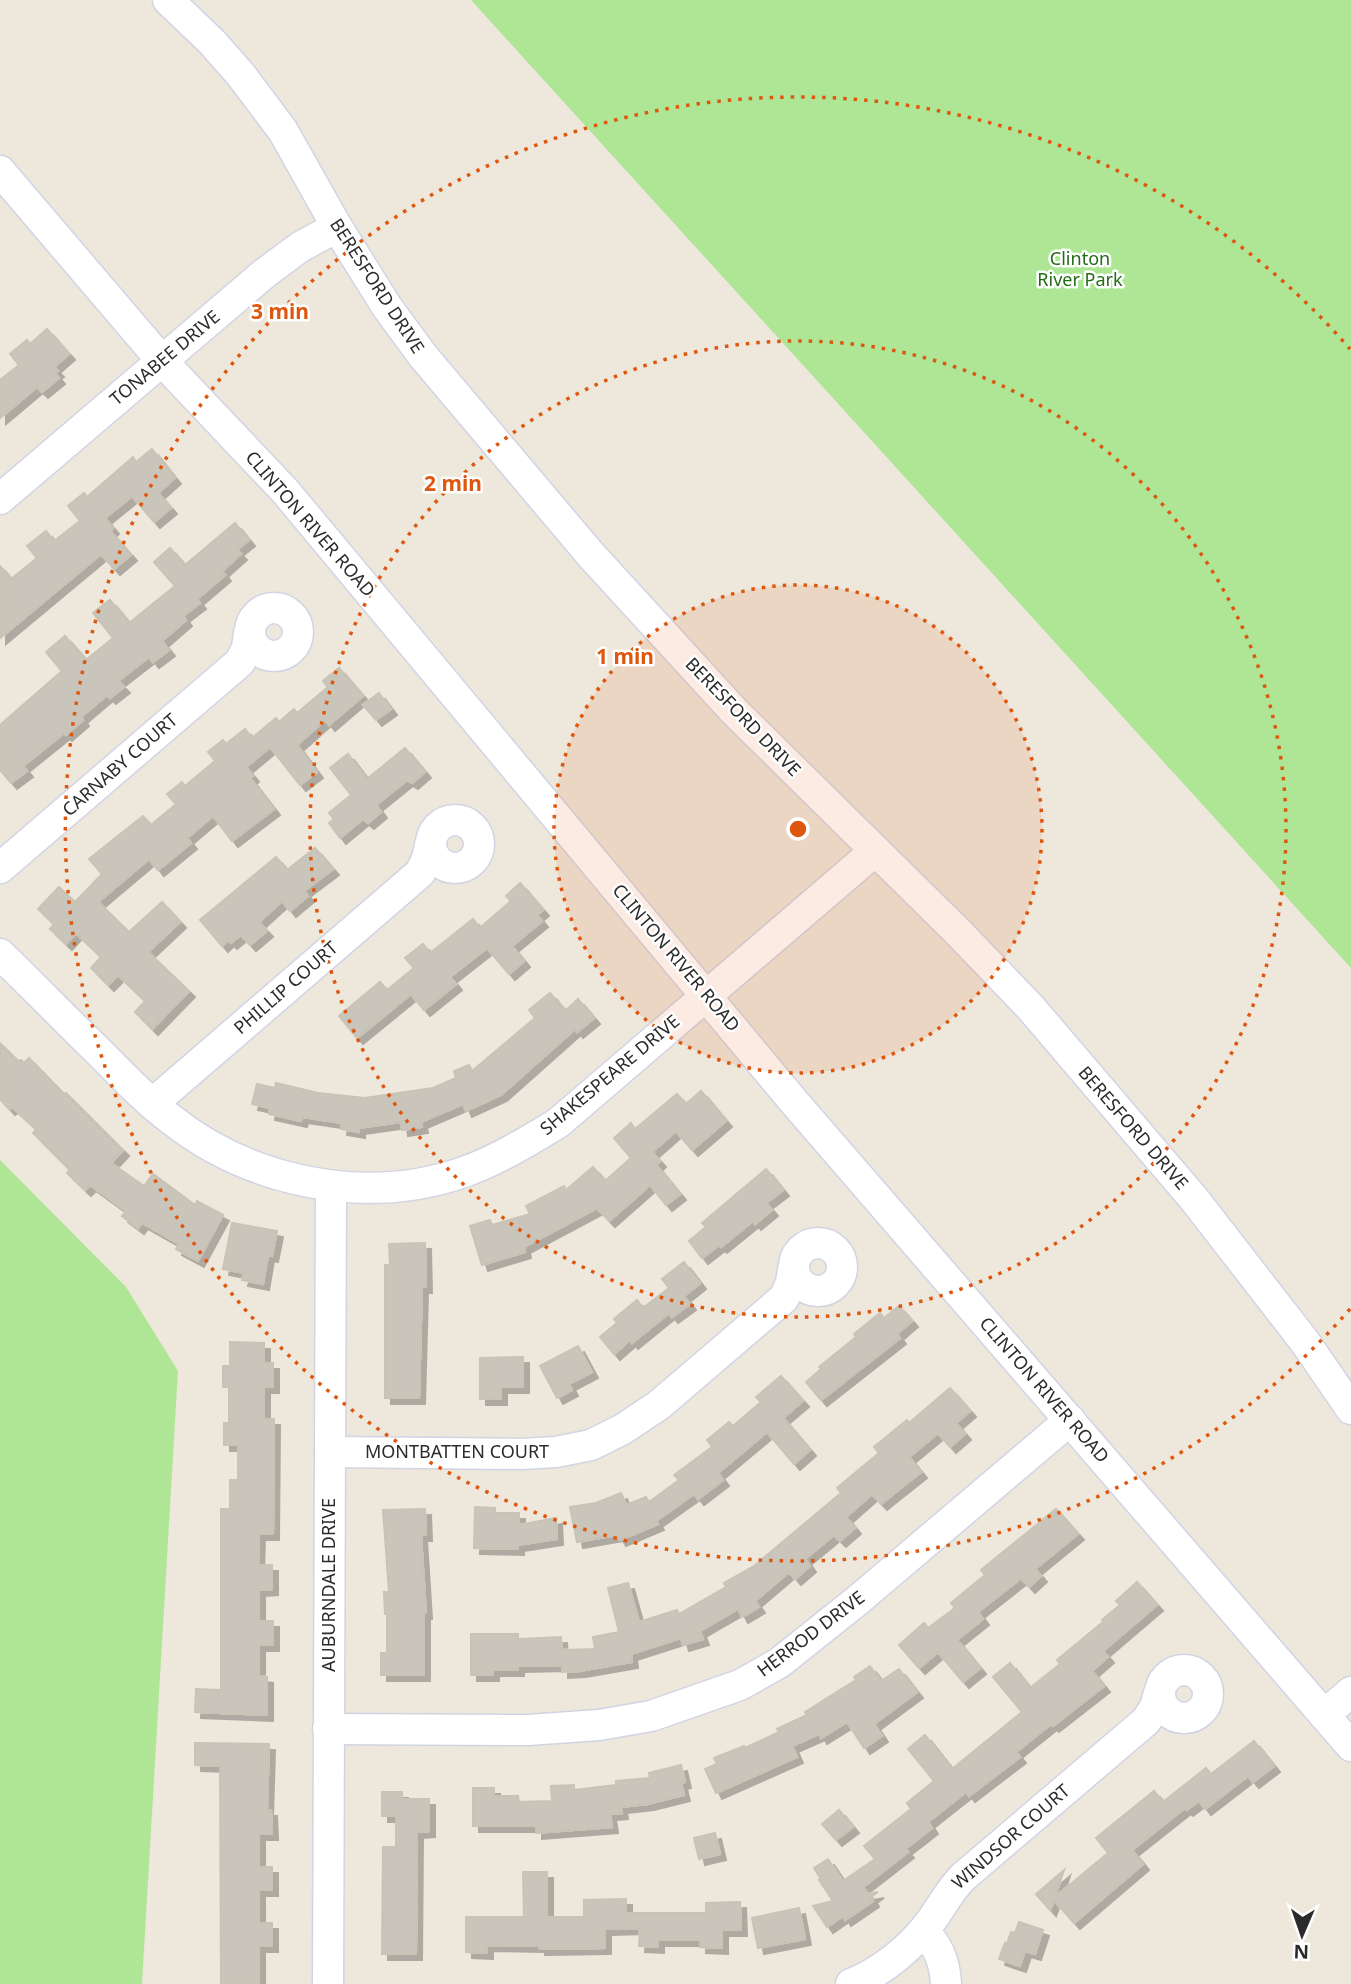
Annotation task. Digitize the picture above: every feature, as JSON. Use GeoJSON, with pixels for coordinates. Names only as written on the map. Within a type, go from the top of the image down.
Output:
{"type":"FeatureCollection","features":[{"type":"Feature","properties":{"kind":"street","name":"BERESFORD DRIVE"},"geometry":{"type":"LineString","coordinates":[[168,0],[212,42],[284,131],[337,226],[387,307],[424,356],[591,555],[734,711],[1031,1008],[1194,1199],[1305,1342],[1351,1409]]}},
{"type":"Feature","properties":{"kind":"street","name":"CLINTON RIVER ROAD"},"geometry":{"type":"LineString","coordinates":[[0,171],[162,361],[285,491],[795,1103],[1351,1746]]}},
{"type":"Feature","properties":{"kind":"street","name":"TONABEE DRIVE"},"geometry":{"type":"LineString","coordinates":[[0,499],[265,273],[300,247],[337,226]]}},
{"type":"Feature","properties":{"kind":"street","name":"CARNABY COURT"},"geometry":{"type":"LineString","coordinates":[[0,868],[240,662],[247,648],[254,618],[267,608],[283,609],[295,619],[299,634],[292,649],[278,656],[240,662]]}},
{"type":"Feature","properties":{"kind":"street"},"geometry":{"type":"LineString","coordinates":[[249,633],[256,648],[270,656]]}},
{"type":"Feature","properties":{"kind":"street","name":"PHILLIP COURT"},"geometry":{"type":"LineString","coordinates":[[152,1104],[420,873],[427,859],[435,829],[448,820],[464,821],[476,831],[480,846],[473,861],[466,865],[420,873]]}},
{"type":"Feature","properties":{"kind":"street"},"geometry":{"type":"LineString","coordinates":[[430,845],[436,860],[450,868]]}},
{"type":"Feature","properties":{"kind":"street","name":"SHAKESPEARE DRIVE"},"geometry":{"type":"LineString","coordinates":[[0,954],[152,1104],[196,1138],[224,1153],[309,1183],[355,1188],[411,1185],[461,1173],[505,1155],[558,1123],[875,850]]}},
{"type":"Feature","properties":{"kind":"street","name":"AUBURNDALE DRIVE"},"geometry":{"type":"LineString","coordinates":[[328,1984],[331,1186]]}},
{"type":"Feature","properties":{"kind":"street","name":"MONTBATTEN COURT"},"geometry":{"type":"LineString","coordinates":[[330,1452],[522,1454],[556,1452],[591,1445],[624,1429],[659,1405],[784,1298],[791,1283],[794,1260],[804,1247],[819,1243],[834,1248],[842,1261],[841,1277],[830,1289],[784,1298]]}},
{"type":"Feature","properties":{"kind":"street"},"geometry":{"type":"LineString","coordinates":[[793,1269],[800,1284],[814,1292]]}},
{"type":"Feature","properties":{"kind":"street","name":"HERROD DRIVE"},"geometry":{"type":"LineString","coordinates":[[328,1729],[528,1730],[599,1725],[651,1716],[740,1685],[779,1663],[858,1600],[1070,1420]]}},
{"type":"Feature","properties":{"kind":"street","name":"WINDSOR COURT"},"geometry":{"type":"LineString","coordinates":[[868,1980],[923,1932],[951,1889],[963,1877],[1146,1721],[1155,1707],[1161,1685],[1172,1673],[1187,1670],[1201,1677],[1208,1691],[1205,1706],[1193,1717],[1146,1721]]}},
{"type":"Feature","properties":{"kind":"street"},"geometry":{"type":"LineString","coordinates":[[1325,1715],[1351,1692]]}},
{"type":"Feature","properties":{"kind":"street"},"geometry":{"type":"LineString","coordinates":[[1159,1693],[1164,1708],[1177,1718]]}},
{"type":"Feature","properties":{"kind":"street"},"geometry":{"type":"LineString","coordinates":[[923,1932],[934,1941],[940,1954],[946,1984]]}},
{"type":"Feature","properties":{"kind":"green space","name":"Clinton River Park"},"geometry":{"type":"Polygon","coordinates":[[[471,0],[1351,0],[1351,968],[471,0]]]}},
{"type":"Feature","properties":{"kind":"green space"},"geometry":{"type":"Polygon","coordinates":[[[0,1160],[126,1287],[178,1371],[142,1984],[0,1984],[0,1160]]]}},
{"type":"Feature","properties":{"kind":"building"},"geometry":{"type":"Polygon","coordinates":[[[47,329],[69,354],[54,367],[59,378],[42,392],[37,387],[0,418],[0,380],[19,365],[10,354],[27,340],[30,344],[47,329]]]}},
{"type":"Feature","properties":{"kind":"building"},"geometry":{"type":"Polygon","coordinates":[[[152,449],[175,478],[158,493],[171,508],[154,522],[132,496],[105,518],[113,528],[110,531],[131,555],[114,569],[101,554],[0,638],[0,566],[11,579],[37,558],[27,546],[46,531],[54,541],[80,521],[68,506],[84,493],[87,497],[133,457],[136,462],[152,449]]]}},
{"type":"Feature","properties":{"kind":"building"},"geometry":{"type":"Polygon","coordinates":[[[235,523],[249,540],[237,550],[241,554],[222,571],[225,575],[197,599],[200,603],[183,616],[186,620],[162,641],[169,650],[153,662],[149,657],[118,681],[124,687],[110,698],[107,695],[81,717],[83,720],[66,735],[64,733],[23,766],[27,771],[11,783],[0,770],[0,725],[62,671],[46,652],[65,636],[86,660],[113,638],[93,613],[110,600],[129,623],[175,586],[154,562],[170,548],[185,565],[235,523]]]}},
{"type":"Feature","properties":{"kind":"building"},"geometry":{"type":"Polygon","coordinates":[[[339,668],[363,696],[329,725],[325,720],[297,745],[317,772],[300,785],[270,747],[246,767],[253,776],[250,778],[274,809],[232,841],[213,816],[187,838],[191,843],[158,870],[149,859],[98,902],[129,932],[162,902],[180,922],[148,952],[189,991],[152,1029],[135,1012],[145,1001],[118,975],[108,985],[91,968],[101,957],[76,933],[66,944],[50,929],[54,924],[38,909],[59,887],[75,902],[102,874],[89,859],[143,816],[151,825],[176,804],[167,794],[182,782],[185,786],[215,761],[208,752],[223,740],[226,744],[245,729],[252,738],[276,718],[279,722],[294,709],[297,713],[328,687],[323,681],[339,668]]]}},
{"type":"Feature","properties":{"kind":"building"},"geometry":{"type":"Polygon","coordinates":[[[379,693],[391,709],[376,720],[363,705],[379,693]]]}},
{"type":"Feature","properties":{"kind":"building"},"geometry":{"type":"Polygon","coordinates":[[[405,748],[425,772],[412,783],[407,780],[376,805],[381,812],[368,823],[363,819],[340,838],[329,823],[334,819],[329,813],[351,795],[330,768],[348,754],[367,779],[405,748]]]}},
{"type":"Feature","properties":{"kind":"building"},"geometry":{"type":"Polygon","coordinates":[[[315,848],[333,869],[304,891],[308,896],[290,911],[282,901],[259,922],[267,931],[250,945],[241,935],[231,943],[228,940],[222,946],[200,920],[276,857],[287,870],[315,848]]]}},
{"type":"Feature","properties":{"kind":"building"},"geometry":{"type":"Polygon","coordinates":[[[520,883],[543,910],[537,915],[542,921],[512,946],[524,961],[509,974],[487,948],[450,977],[456,984],[424,1010],[411,994],[357,1038],[339,1016],[380,982],[387,990],[414,968],[405,958],[423,944],[430,953],[473,919],[480,928],[511,901],[506,896],[520,883]]]}},
{"type":"Feature","properties":{"kind":"building"},"geometry":{"type":"Polygon","coordinates":[[[550,993],[565,1011],[578,999],[594,1018],[577,1032],[575,1029],[501,1095],[466,1111],[463,1104],[421,1122],[422,1127],[402,1130],[401,1122],[359,1128],[359,1132],[341,1129],[342,1123],[302,1117],[301,1121],[269,1114],[270,1108],[252,1104],[257,1084],[275,1088],[276,1083],[318,1093],[365,1098],[433,1088],[456,1078],[454,1071],[469,1065],[472,1071],[535,1018],[529,1010],[550,993]]]}},
{"type":"Feature","properties":{"kind":"building"},"geometry":{"type":"Polygon","coordinates":[[[0,1043],[18,1061],[24,1063],[29,1058],[123,1150],[111,1163],[144,1186],[153,1174],[195,1205],[197,1201],[223,1215],[198,1261],[176,1249],[179,1244],[142,1223],[138,1228],[122,1216],[126,1211],[90,1185],[85,1190],[67,1173],[70,1170],[33,1133],[36,1129],[0,1099],[0,1043]]]}},
{"type":"Feature","properties":{"kind":"building"},"geometry":{"type":"Polygon","coordinates":[[[701,1091],[726,1121],[692,1150],[676,1131],[652,1152],[660,1161],[656,1165],[680,1194],[666,1205],[650,1185],[609,1221],[597,1208],[524,1247],[525,1252],[482,1265],[470,1226],[490,1220],[492,1225],[530,1214],[526,1206],[564,1186],[566,1190],[593,1167],[605,1181],[631,1158],[614,1138],[631,1123],[635,1129],[677,1094],[686,1104],[701,1091]]]}},
{"type":"Feature","properties":{"kind":"building"},"geometry":{"type":"Polygon","coordinates":[[[766,1169],[783,1190],[766,1203],[772,1210],[702,1258],[689,1241],[706,1227],[702,1223],[766,1169]]]}},
{"type":"Feature","properties":{"kind":"building"},"geometry":{"type":"Polygon","coordinates":[[[232,1223],[277,1231],[272,1256],[268,1255],[263,1284],[242,1280],[244,1273],[223,1269],[232,1223]]]}},
{"type":"Feature","properties":{"kind":"building"},"geometry":{"type":"Polygon","coordinates":[[[425,1243],[426,1287],[422,1287],[419,1398],[385,1398],[385,1265],[390,1265],[389,1244],[425,1243]]]}},
{"type":"Feature","properties":{"kind":"building"},"geometry":{"type":"Polygon","coordinates":[[[684,1262],[700,1283],[684,1296],[690,1304],[672,1317],[669,1313],[614,1354],[600,1337],[617,1323],[614,1319],[637,1300],[643,1308],[669,1288],[662,1279],[684,1262]]]}},
{"type":"Feature","properties":{"kind":"building"},"geometry":{"type":"Polygon","coordinates":[[[899,1306],[912,1321],[897,1334],[900,1338],[821,1400],[806,1382],[821,1369],[819,1367],[856,1337],[854,1334],[880,1313],[884,1318],[899,1306]]]}},
{"type":"Feature","properties":{"kind":"building"},"geometry":{"type":"Polygon","coordinates":[[[230,1342],[264,1343],[264,1363],[273,1363],[273,1387],[264,1387],[264,1419],[274,1419],[273,1534],[259,1534],[258,1565],[272,1565],[272,1589],[259,1590],[259,1621],[273,1621],[273,1645],[259,1645],[259,1676],[267,1677],[267,1715],[195,1712],[196,1689],[221,1690],[221,1509],[230,1509],[230,1480],[238,1480],[238,1445],[224,1445],[224,1423],[229,1423],[229,1387],[223,1387],[223,1366],[230,1366],[230,1342]]]}},
{"type":"Feature","properties":{"kind":"building"},"geometry":{"type":"Polygon","coordinates":[[[578,1346],[592,1372],[569,1384],[572,1390],[557,1398],[540,1366],[578,1346]]]}},
{"type":"Feature","properties":{"kind":"building"},"geometry":{"type":"Polygon","coordinates":[[[523,1357],[523,1387],[501,1387],[501,1399],[480,1399],[480,1358],[523,1357]]]}},
{"type":"Feature","properties":{"kind":"building"},"geometry":{"type":"Polygon","coordinates":[[[781,1376],[803,1401],[783,1418],[810,1450],[794,1464],[767,1432],[718,1473],[723,1480],[698,1499],[694,1494],[656,1521],[658,1524],[620,1540],[617,1535],[577,1542],[570,1507],[596,1503],[621,1493],[626,1505],[646,1497],[649,1502],[679,1480],[674,1475],[712,1447],[707,1440],[729,1422],[733,1426],[761,1402],[756,1397],[781,1376]]]}},
{"type":"Feature","properties":{"kind":"building"},"geometry":{"type":"Polygon","coordinates":[[[950,1388],[970,1411],[956,1423],[965,1434],[950,1447],[938,1433],[909,1457],[921,1472],[881,1504],[872,1494],[846,1517],[855,1528],[840,1541],[834,1535],[805,1559],[810,1566],[795,1579],[789,1572],[755,1601],[759,1607],[742,1617],[738,1609],[700,1631],[703,1639],[683,1645],[681,1638],[631,1654],[632,1662],[562,1672],[562,1665],[518,1666],[518,1670],[493,1670],[493,1675],[471,1675],[471,1634],[518,1634],[518,1639],[561,1637],[562,1650],[595,1649],[593,1637],[619,1632],[608,1588],[628,1583],[639,1622],[677,1610],[679,1614],[726,1587],[724,1583],[754,1566],[841,1493],[837,1488],[879,1453],[874,1447],[907,1420],[909,1423],[950,1388]]]}},
{"type":"Feature","properties":{"kind":"building"},"geometry":{"type":"Polygon","coordinates":[[[475,1507],[495,1508],[495,1513],[519,1513],[519,1525],[556,1518],[557,1539],[518,1545],[518,1549],[474,1548],[475,1507]]]}},
{"type":"Feature","properties":{"kind":"building"},"geometry":{"type":"Polygon","coordinates":[[[425,1509],[426,1535],[421,1535],[426,1613],[424,1675],[381,1675],[381,1653],[387,1653],[384,1592],[389,1592],[383,1510],[425,1509]]]}},
{"type":"Feature","properties":{"kind":"building"},"geometry":{"type":"Polygon","coordinates":[[[1056,1509],[1078,1534],[1035,1569],[1041,1576],[1029,1587],[1021,1578],[978,1612],[983,1619],[957,1640],[980,1668],[963,1682],[938,1652],[919,1668],[899,1645],[924,1623],[928,1628],[955,1608],[951,1603],[985,1575],[981,1570],[1056,1509]]]}},
{"type":"Feature","properties":{"kind":"building"},"geometry":{"type":"Polygon","coordinates":[[[1137,1582],[1157,1605],[1103,1651],[1108,1657],[1092,1671],[1104,1686],[1016,1752],[1020,1757],[969,1796],[966,1792],[928,1822],[932,1828],[905,1849],[908,1852],[863,1887],[868,1894],[878,1892],[871,1897],[873,1901],[845,1920],[843,1916],[827,1927],[813,1906],[833,1901],[814,1868],[828,1859],[843,1881],[875,1859],[864,1846],[911,1809],[907,1803],[934,1781],[908,1749],[925,1735],[952,1769],[1022,1712],[993,1677],[1010,1663],[1030,1688],[1060,1664],[1057,1660],[1103,1622],[1102,1620],[1120,1605],[1116,1601],[1137,1582]]]}},
{"type":"Feature","properties":{"kind":"building"},"geometry":{"type":"Polygon","coordinates":[[[870,1666],[881,1681],[899,1669],[917,1692],[874,1724],[882,1736],[864,1748],[847,1722],[821,1738],[819,1734],[792,1746],[797,1757],[716,1793],[705,1769],[717,1764],[714,1758],[744,1746],[745,1748],[779,1732],[777,1729],[807,1715],[805,1712],[856,1680],[854,1677],[870,1666]]]}},
{"type":"Feature","properties":{"kind":"building"},"geometry":{"type":"Polygon","coordinates":[[[1254,1741],[1274,1766],[1253,1782],[1248,1776],[1205,1809],[1199,1801],[1187,1810],[1185,1808],[1132,1850],[1143,1864],[1074,1923],[1054,1900],[1050,1910],[1036,1894],[1064,1870],[1055,1897],[1108,1853],[1096,1838],[1154,1791],[1163,1802],[1206,1768],[1211,1774],[1254,1741]]]}},
{"type":"Feature","properties":{"kind":"building"},"geometry":{"type":"Polygon","coordinates":[[[195,1743],[269,1744],[267,1810],[271,1810],[272,1834],[259,1834],[259,1867],[272,1867],[272,1890],[259,1890],[259,1923],[272,1923],[272,1946],[259,1946],[259,1984],[221,1984],[220,1766],[195,1765],[195,1743]]]}},
{"type":"Feature","properties":{"kind":"building"},"geometry":{"type":"Polygon","coordinates":[[[681,1765],[685,1782],[681,1783],[684,1795],[648,1804],[621,1807],[622,1813],[610,1814],[612,1827],[536,1833],[536,1826],[473,1826],[473,1788],[494,1788],[494,1796],[518,1796],[519,1802],[552,1801],[551,1786],[574,1785],[574,1790],[616,1785],[616,1781],[650,1778],[649,1773],[681,1765]]]}},
{"type":"Feature","properties":{"kind":"building"},"geometry":{"type":"Polygon","coordinates":[[[382,1792],[402,1792],[402,1799],[429,1799],[429,1831],[417,1832],[416,1954],[382,1954],[383,1847],[396,1847],[396,1816],[382,1816],[382,1792]]]}},
{"type":"Feature","properties":{"kind":"building"},"geometry":{"type":"Polygon","coordinates":[[[839,1810],[853,1827],[836,1840],[822,1824],[839,1810]]]}},
{"type":"Feature","properties":{"kind":"building"},"geometry":{"type":"Polygon","coordinates":[[[715,1833],[720,1854],[699,1859],[694,1838],[715,1833]]]}},
{"type":"Feature","properties":{"kind":"building"},"geometry":{"type":"Polygon","coordinates":[[[523,1872],[547,1872],[547,1917],[584,1917],[584,1900],[626,1899],[626,1913],[706,1913],[706,1903],[740,1902],[741,1930],[722,1930],[722,1948],[700,1947],[700,1940],[658,1940],[658,1947],[639,1946],[640,1928],[605,1929],[605,1948],[539,1949],[539,1946],[487,1945],[487,1953],[466,1952],[466,1917],[524,1917],[523,1872]]]}},
{"type":"Feature","properties":{"kind":"building"},"geometry":{"type":"Polygon","coordinates":[[[799,1908],[805,1939],[758,1948],[752,1918],[799,1908]]]}},
{"type":"Feature","properties":{"kind":"building"},"geometry":{"type":"Polygon","coordinates":[[[1019,1922],[1043,1930],[1035,1954],[1025,1951],[1020,1966],[999,1959],[1005,1943],[1007,1944],[1011,1932],[1015,1933],[1019,1922]]]}}]}
